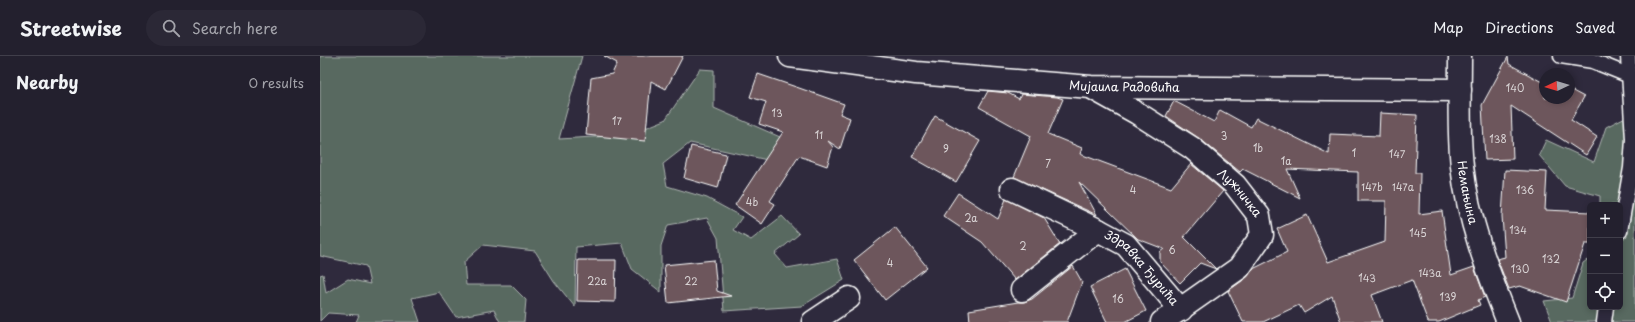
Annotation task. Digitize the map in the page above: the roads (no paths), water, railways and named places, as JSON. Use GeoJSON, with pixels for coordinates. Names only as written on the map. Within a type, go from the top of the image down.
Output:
{"type":"FeatureCollection","features":[{"type":"Feature","properties":{"kind":"street","name":"Мијаила Радовића"},"geometry":{"type":"LineString","coordinates":[[790,56],[916,73],[1091,87],[1460,90]]}},
{"type":"Feature","properties":{"kind":"street","name":"Немањина"},"geometry":{"type":"LineString","coordinates":[[1460,56],[1461,152],[1465,182],[1481,250],[1508,322]]}},
{"type":"Feature","properties":{"kind":"street","name":"Лужничка"},"geometry":{"type":"LineString","coordinates":[[1091,87],[1137,113],[1192,148],[1235,185],[1260,216],[1262,235],[1239,268],[1162,322]]}},
{"type":"Feature","properties":{"kind":"street","name":"Здравка Ђурића"},"geometry":{"type":"LineString","coordinates":[[1012,189],[1126,245],[1181,310]]}},
{"type":"Feature","properties":{"kind":"street","name":"Здравка Ђурића"},"geometry":{"type":"LineString","coordinates":[[1022,290],[1098,230]]}},
{"type":"Feature","properties":{"kind":"street"},"geometry":{"type":"LineString","coordinates":[[813,322],[849,298]]}},
{"type":"Feature","properties":{"kind":"lane"},"geometry":{"type":"LineString","coordinates":[[1561,56],[1593,61],[1630,76]]}},
{"type":"Feature","properties":{"kind":"lane"},"geometry":{"type":"LineString","coordinates":[[1623,214],[1631,168],[1633,139],[1628,56]]}},
{"type":"Feature","properties":{"kind":"lane"},"geometry":{"type":"LineString","coordinates":[[1604,322],[1606,310]]}}]}
